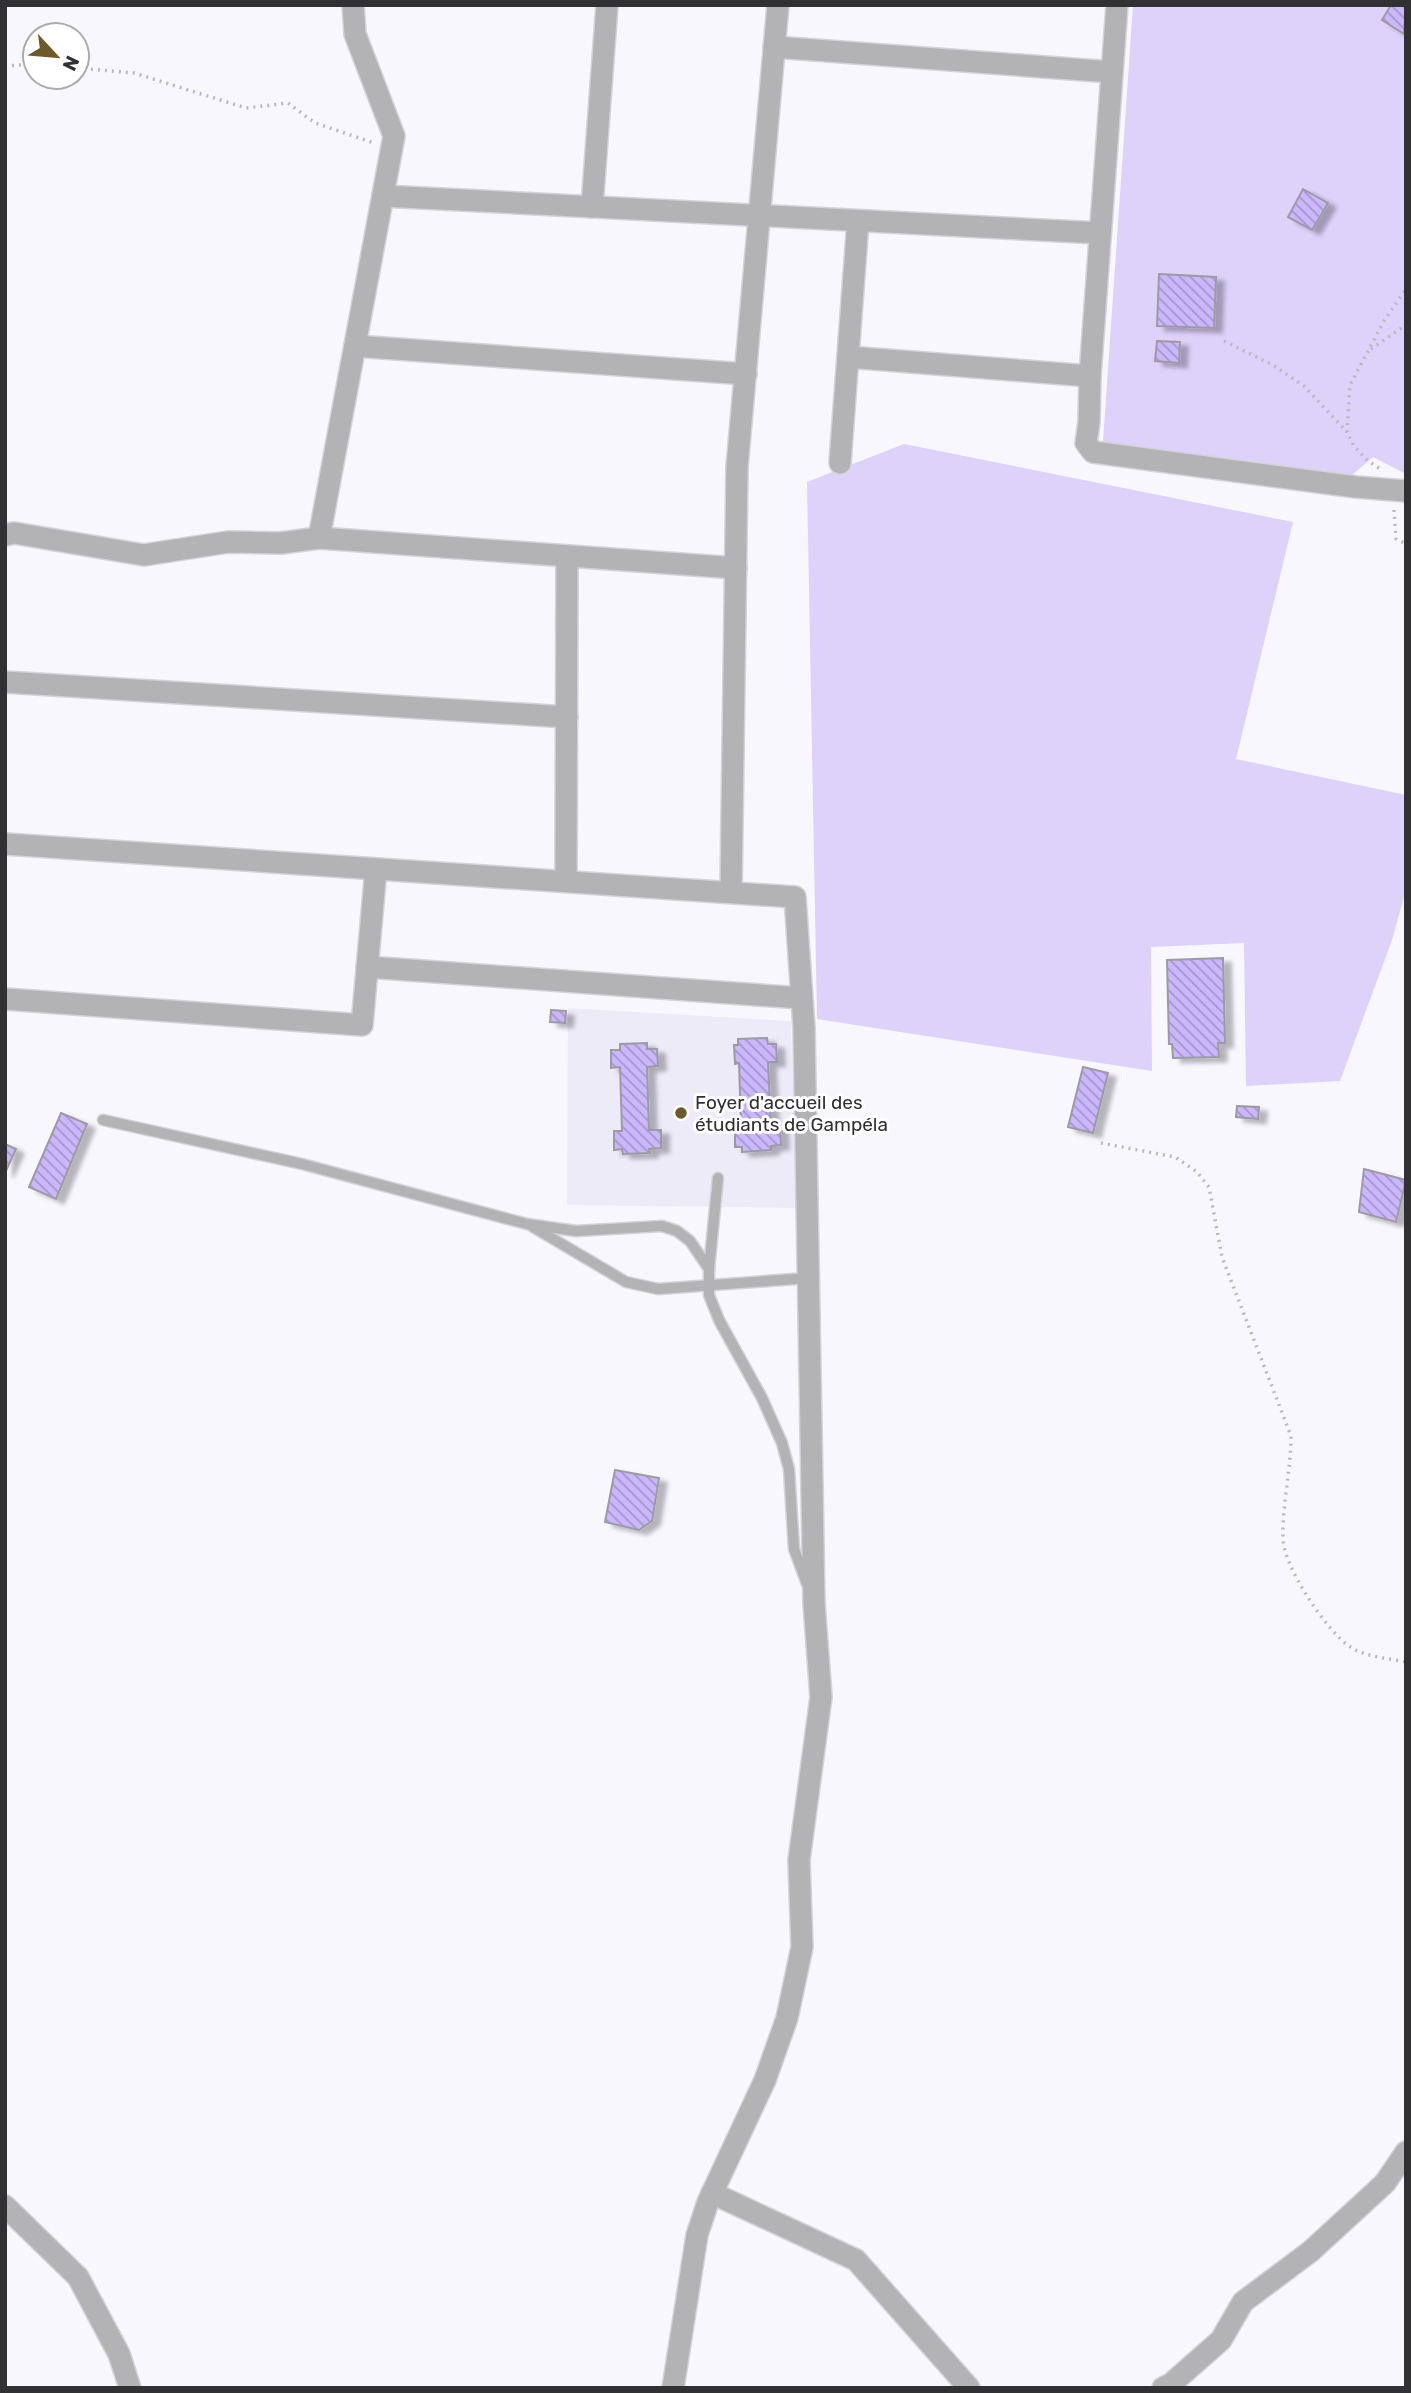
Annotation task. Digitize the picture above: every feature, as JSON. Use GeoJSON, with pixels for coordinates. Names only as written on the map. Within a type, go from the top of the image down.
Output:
{"type":"FeatureCollection","features":[{"type":"Feature","properties":{"kind":"street"},"geometry":{"type":"LineString","coordinates":[[319,538],[394,136],[355,34],[353,5]]}},
{"type":"Feature","properties":{"kind":"street"},"geometry":{"type":"LineString","coordinates":[[592,207],[607,5]]}},
{"type":"Feature","properties":{"kind":"street"},"geometry":{"type":"LineString","coordinates":[[731,892],[737,467],[778,5]]}},
{"type":"Feature","properties":{"kind":"street"},"geometry":{"type":"LineString","coordinates":[[1116,5],[1086,443],[1093,452],[1395,484]]}},
{"type":"Feature","properties":{"kind":"street"},"geometry":{"type":"LineString","coordinates":[[774,47],[1112,72]]}},
{"type":"Feature","properties":{"kind":"street"},"geometry":{"type":"LineString","coordinates":[[383,196],[1100,233]]}},
{"type":"Feature","properties":{"kind":"street"},"geometry":{"type":"LineString","coordinates":[[840,463],[858,221]]}},
{"type":"Feature","properties":{"kind":"street"},"geometry":{"type":"LineString","coordinates":[[355,346],[746,374]]}},
{"type":"Feature","properties":{"kind":"street"},"geometry":{"type":"LineString","coordinates":[[848,357],[1090,376]]}},
{"type":"Feature","properties":{"kind":"street"},"geometry":{"type":"LineString","coordinates":[[5,535],[14,533],[144,555],[228,542],[281,542],[319,538],[736,568]]}},
{"type":"Feature","properties":{"kind":"street"},"geometry":{"type":"LineString","coordinates":[[566,881],[567,556]]}},
{"type":"Feature","properties":{"kind":"street"},"geometry":{"type":"LineString","coordinates":[[5,682],[566,717]]}},
{"type":"Feature","properties":{"kind":"street"},"geometry":{"type":"LineString","coordinates":[[5,845],[795,897],[804,1042],[814,1602],[821,1697],[799,1860],[802,1947],[787,2018],[765,2080],[712,2193],[697,2235],[673,2388]]}},
{"type":"Feature","properties":{"kind":"street"},"geometry":{"type":"LineString","coordinates":[[5,999],[362,1025],[376,869]]}},
{"type":"Feature","properties":{"kind":"street"},"geometry":{"type":"LineString","coordinates":[[367,967],[801,998]]}},
{"type":"Feature","properties":{"kind":"street"},"geometry":{"type":"LineString","coordinates":[[1163,2388],[1222,2340],[1243,2302],[1311,2251],[1385,2183],[1406,2151]]}},
{"type":"Feature","properties":{"kind":"street"},"geometry":{"type":"LineString","coordinates":[[712,2193],[856,2260],[969,2388]]}},
{"type":"Feature","properties":{"kind":"street"},"geometry":{"type":"LineString","coordinates":[[5,2206],[78,2277],[119,2354],[130,2388]]}},
{"type":"Feature","properties":{"kind":"lane"},"geometry":{"type":"LineString","coordinates":[[103,1120],[302,1164],[527,1224],[576,1231],[662,1226],[677,1231],[690,1241],[709,1269]]}},
{"type":"Feature","properties":{"kind":"lane"},"geometry":{"type":"LineString","coordinates":[[718,1178],[709,1295],[782,1443],[789,1469],[794,1549],[814,1602]]}},
{"type":"Feature","properties":{"kind":"lane"},"geometry":{"type":"LineString","coordinates":[[527,1224],[625,1282],[658,1289],[808,1278]]}},
{"type":"Feature","properties":{"kind":"path"},"geometry":{"type":"LineString","coordinates":[[91,69],[134,73],[246,108],[288,103],[315,123],[383,146]]}},
{"type":"Feature","properties":{"kind":"path"},"geometry":{"type":"LineString","coordinates":[[1347,432],[1350,385],[1384,321],[1406,289]]}},
{"type":"Feature","properties":{"kind":"path"},"geometry":{"type":"LineString","coordinates":[[1369,350],[1406,325]]}},
{"type":"Feature","properties":{"kind":"path"},"geometry":{"type":"LineString","coordinates":[[1224,341],[1273,365],[1304,387],[1347,432],[1354,446],[1368,461],[1395,484],[1396,539],[1406,544]]}},
{"type":"Feature","properties":{"kind":"path"},"geometry":{"type":"LineString","coordinates":[[1101,1143],[1175,1157],[1196,1171],[1209,1187],[1222,1257],[1291,1436],[1291,1461],[1282,1540],[1288,1564],[1316,1610],[1348,1646],[1406,1662]]}},
{"type":"Feature","properties":{"kind":"shaded area"},"geometry":{"type":"Polygon","coordinates":[[[1133,5],[1406,5],[1406,474],[1373,457],[1352,475],[1103,442],[1133,5]]]}},
{"type":"Feature","properties":{"kind":"shaded area"},"geometry":{"type":"Polygon","coordinates":[[[904,444],[1293,522],[1236,759],[1406,795],[1406,890],[1392,940],[1340,1081],[1246,1086],[1244,943],[1151,947],[1152,1071],[817,1019],[807,482],[904,444]]]}},
{"type":"Feature","properties":{"kind":"shaded area","name":"Foyer d'accueil des étudiants de Gampéla"},"geometry":{"type":"Polygon","coordinates":[[[568,1008],[791,1021],[797,1208],[567,1205],[568,1008]]]}},
{"type":"Feature","properties":{"kind":"building"},"geometry":{"type":"Polygon","coordinates":[[[1391,5],[1406,5],[1404,34],[1382,20],[1391,5]]]}},
{"type":"Feature","properties":{"kind":"building"},"geometry":{"type":"Polygon","coordinates":[[[1303,189],[1328,203],[1312,230],[1288,217],[1303,189]]]}},
{"type":"Feature","properties":{"kind":"building"},"geometry":{"type":"Polygon","coordinates":[[[1159,274],[1216,277],[1214,328],[1157,326],[1159,274]]]}},
{"type":"Feature","properties":{"kind":"building"},"geometry":{"type":"Polygon","coordinates":[[[1157,341],[1180,342],[1179,363],[1155,361],[1157,341]]]}},
{"type":"Feature","properties":{"kind":"building"},"geometry":{"type":"Polygon","coordinates":[[[1223,958],[1225,1043],[1218,1043],[1219,1057],[1173,1058],[1172,1044],[1169,1044],[1167,960],[1223,958]]]}},
{"type":"Feature","properties":{"kind":"building"},"geometry":{"type":"Polygon","coordinates":[[[551,1010],[566,1011],[565,1023],[550,1022],[551,1010]]]}},
{"type":"Feature","properties":{"kind":"building"},"geometry":{"type":"Polygon","coordinates":[[[767,1038],[768,1044],[776,1044],[777,1062],[768,1062],[771,1125],[780,1124],[781,1145],[771,1146],[771,1150],[742,1152],[742,1147],[735,1147],[735,1126],[741,1126],[739,1063],[735,1064],[734,1045],[738,1045],[738,1039],[767,1038]]]}},
{"type":"Feature","properties":{"kind":"building"},"geometry":{"type":"Polygon","coordinates":[[[647,1043],[647,1049],[657,1049],[658,1066],[647,1067],[649,1130],[661,1130],[661,1148],[649,1149],[650,1153],[623,1154],[622,1149],[614,1150],[614,1131],[622,1131],[620,1067],[611,1068],[611,1050],[620,1050],[620,1044],[647,1043]]]}},
{"type":"Feature","properties":{"kind":"building"},"geometry":{"type":"Polygon","coordinates":[[[1083,1067],[1108,1073],[1093,1133],[1068,1127],[1083,1067]]]}},
{"type":"Feature","properties":{"kind":"building"},"geometry":{"type":"Polygon","coordinates":[[[1237,1106],[1259,1107],[1258,1119],[1236,1117],[1237,1106]]]}},
{"type":"Feature","properties":{"kind":"building"},"geometry":{"type":"Polygon","coordinates":[[[61,1113],[87,1124],[56,1199],[29,1187],[61,1113]]]}},
{"type":"Feature","properties":{"kind":"building"},"geometry":{"type":"Polygon","coordinates":[[[5,1144],[16,1149],[5,1173],[5,1144]]]}},
{"type":"Feature","properties":{"kind":"building"},"geometry":{"type":"Polygon","coordinates":[[[1364,1169],[1406,1180],[1396,1222],[1359,1212],[1364,1169]]]}},
{"type":"Feature","properties":{"kind":"building"},"geometry":{"type":"Polygon","coordinates":[[[615,1470],[659,1478],[652,1521],[639,1530],[605,1522],[615,1470]]]}},
{"type":"Feature","properties":{"kind":"place","name":"Foyer d'accueil des étudiants de Gampéla"},"geometry":{"type":"Point","coordinates":[681,1113]}}]}
